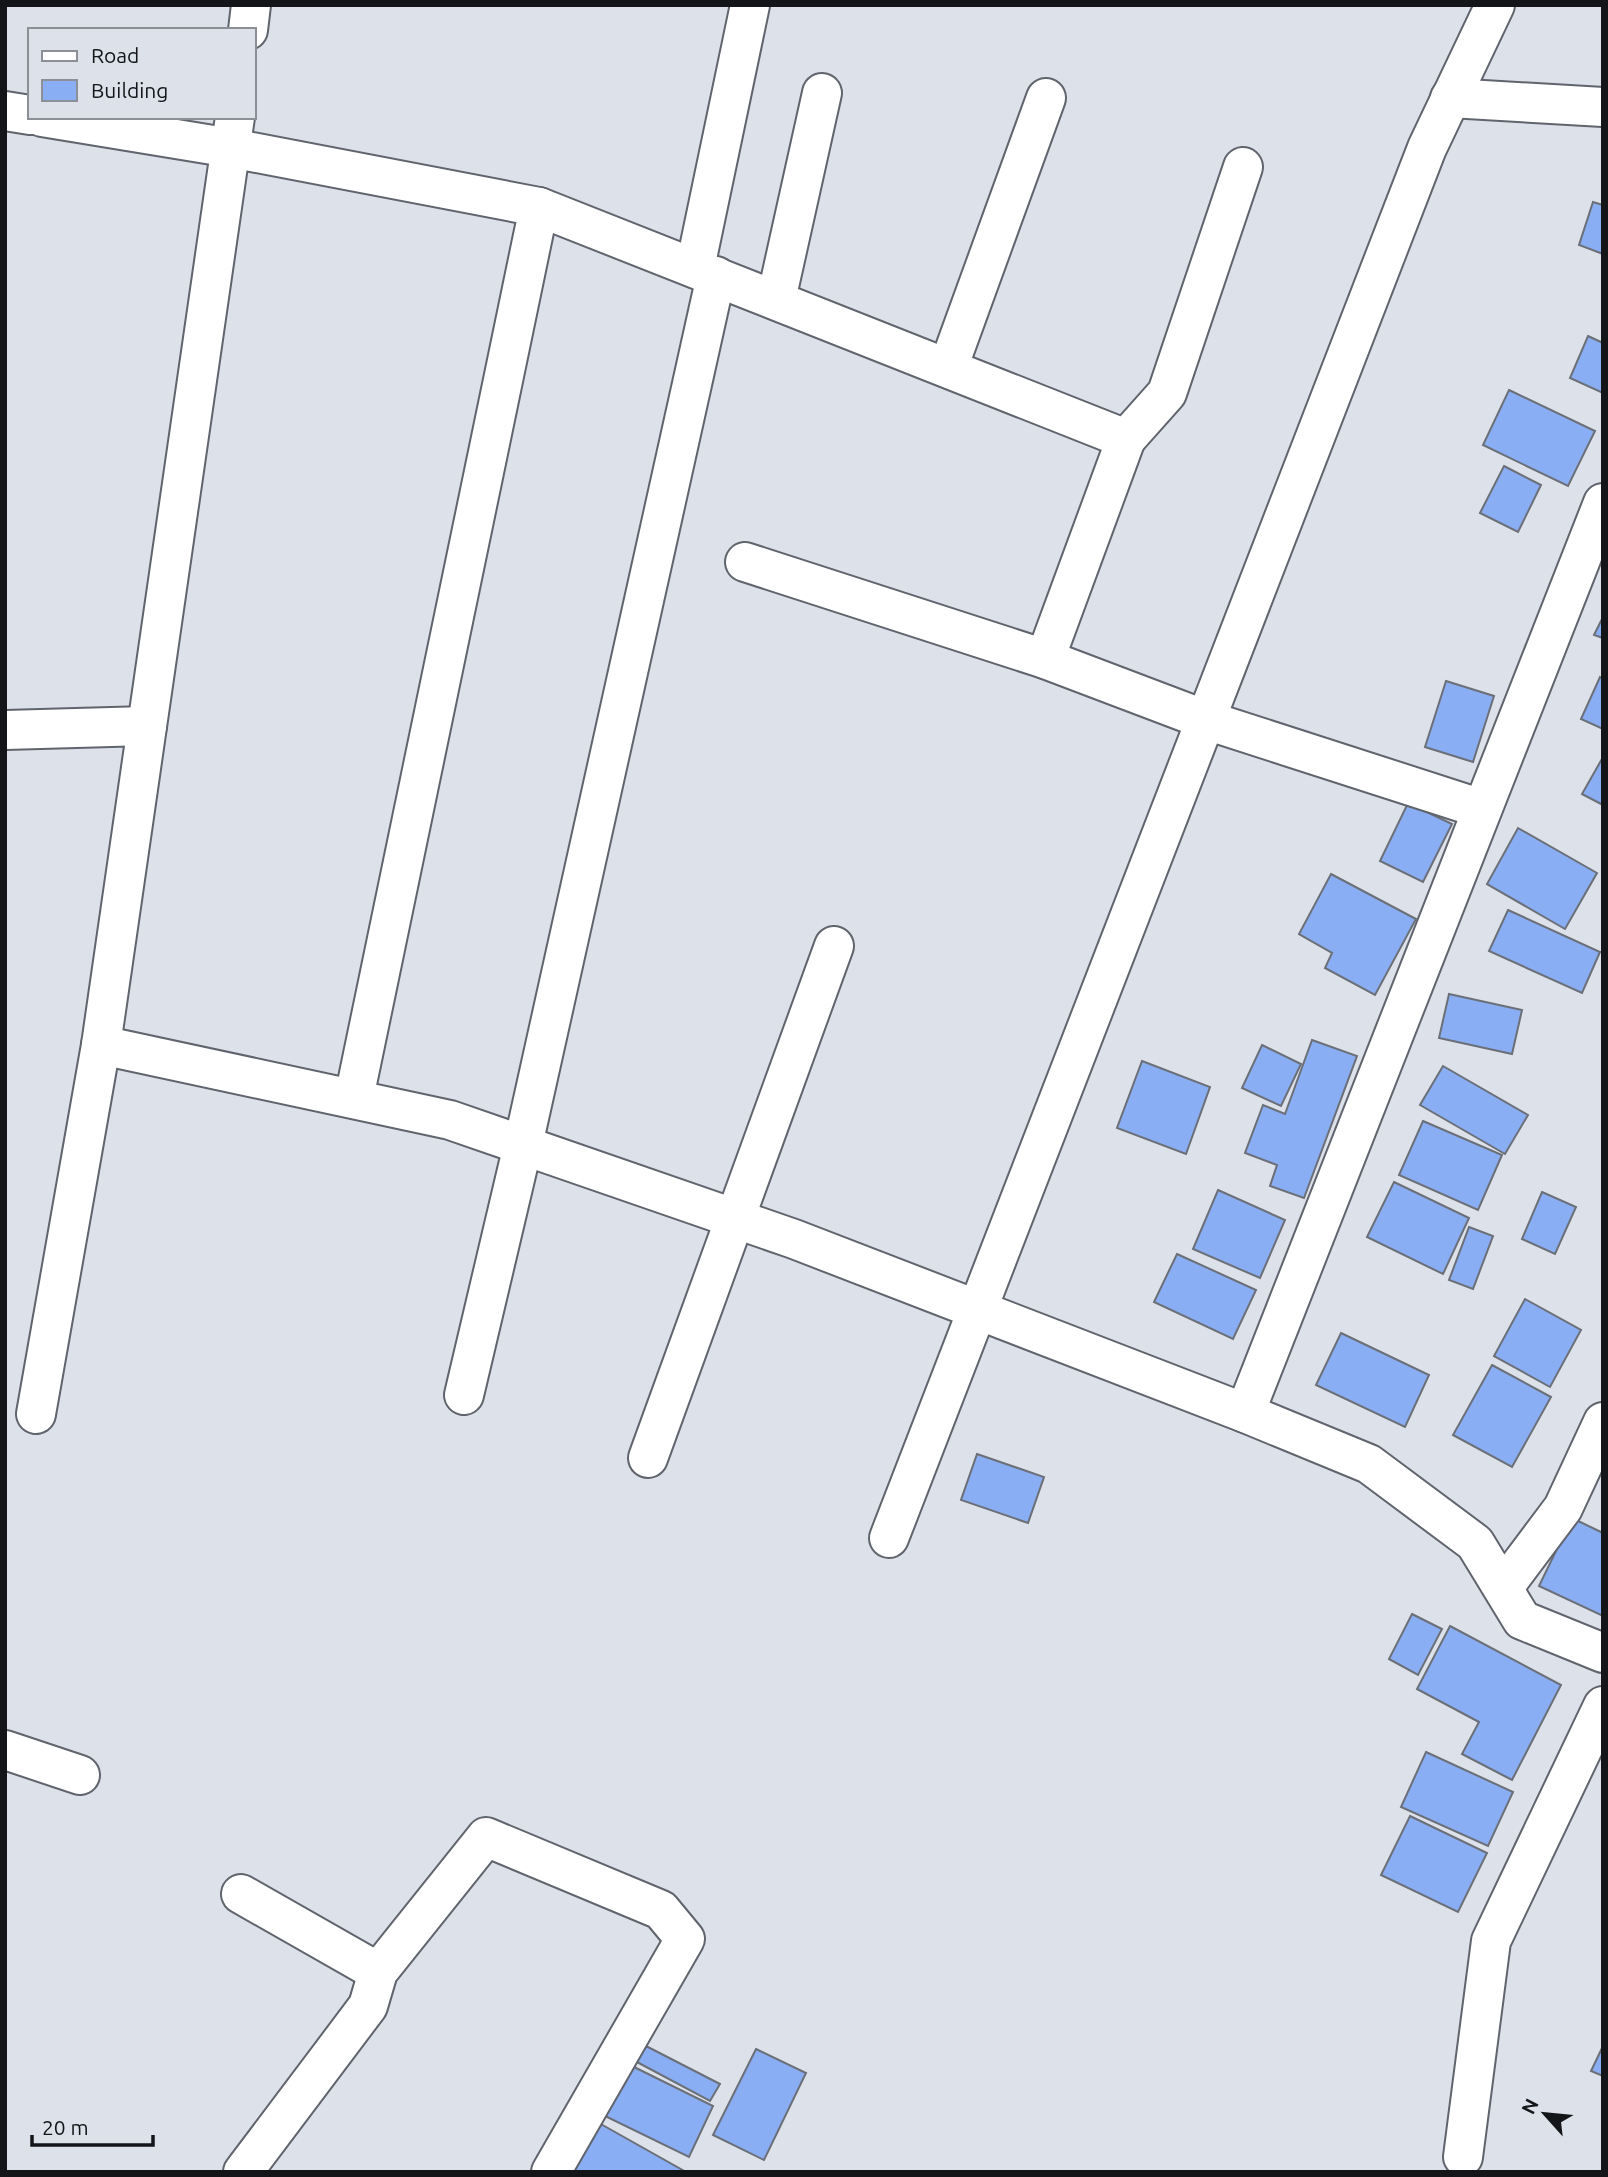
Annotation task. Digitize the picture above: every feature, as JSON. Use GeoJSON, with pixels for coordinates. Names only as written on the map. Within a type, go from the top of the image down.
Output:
{"type":"FeatureCollection","features":[{"type":"Feature","properties":{"kind":"street"},"geometry":{"type":"LineString","coordinates":[[248,28],[251,5]]}},
{"type":"Feature","properties":{"kind":"street"},"geometry":{"type":"LineString","coordinates":[[464,1395],[523,1145],[705,272],[750,5]]}},
{"type":"Feature","properties":{"kind":"street"},"geometry":{"type":"LineString","coordinates":[[890,1538],[1427,148],[1494,5]]}},
{"type":"Feature","properties":{"kind":"street"},"geometry":{"type":"LineString","coordinates":[[776,300],[822,93]]}},
{"type":"Feature","properties":{"kind":"street"},"geometry":{"type":"LineString","coordinates":[[948,368],[1046,98]]}},
{"type":"Feature","properties":{"kind":"street"},"geometry":{"type":"LineString","coordinates":[[1450,98],[1603,107]]}},
{"type":"Feature","properties":{"kind":"street"},"geometry":{"type":"LineString","coordinates":[[5,111],[28,115]]}},
{"type":"Feature","properties":{"kind":"street"},"geometry":{"type":"LineString","coordinates":[[66,119],[233,133],[539,207],[1126,439]]}},
{"type":"Feature","properties":{"kind":"street"},"geometry":{"type":"LineString","coordinates":[[36,1414],[101,1045],[233,133]]}},
{"type":"Feature","properties":{"kind":"street"},"geometry":{"type":"LineString","coordinates":[[1045,659],[1126,439],[1167,393],[1243,167]]}},
{"type":"Feature","properties":{"kind":"street"},"geometry":{"type":"LineString","coordinates":[[354,1098],[539,207]]}},
{"type":"Feature","properties":{"kind":"street"},"geometry":{"type":"LineString","coordinates":[[1245,1413],[1603,503]]}},
{"type":"Feature","properties":{"kind":"street"},"geometry":{"type":"LineString","coordinates":[[745,562],[1045,659],[1206,720],[1482,809]]}},
{"type":"Feature","properties":{"kind":"street"},"geometry":{"type":"LineString","coordinates":[[5,730],[147,726]]}},
{"type":"Feature","properties":{"kind":"street"},"geometry":{"type":"LineString","coordinates":[[648,1458],[834,946]]}},
{"type":"Feature","properties":{"kind":"street"},"geometry":{"type":"LineString","coordinates":[[101,1045],[450,1120],[794,1239],[1245,1413],[1370,1464],[1475,1543],[1522,1620],[1603,1653]]}},
{"type":"Feature","properties":{"kind":"street"},"geometry":{"type":"LineString","coordinates":[[1503,1588],[1563,1508],[1603,1422]]}},
{"type":"Feature","properties":{"kind":"street"},"geometry":{"type":"LineString","coordinates":[[1463,2157],[1491,1941],[1603,1706]]}},
{"type":"Feature","properties":{"kind":"street"},"geometry":{"type":"LineString","coordinates":[[5,1750],[80,1775]]}},
{"type":"Feature","properties":{"kind":"street"},"geometry":{"type":"LineString","coordinates":[[243,2172],[368,2006],[378,1972],[486,1837],[661,1910],[685,1939],[551,2172]]}},
{"type":"Feature","properties":{"kind":"street"},"geometry":{"type":"LineString","coordinates":[[241,1894],[378,1972]]}},
{"type":"Feature","properties":{"kind":"building"},"geometry":{"type":"Polygon","coordinates":[[[1593,202],[1603,205],[1603,254],[1579,245],[1593,202]]]}},
{"type":"Feature","properties":{"kind":"building"},"geometry":{"type":"Polygon","coordinates":[[[1588,336],[1603,343],[1603,393],[1570,378],[1588,336]]]}},
{"type":"Feature","properties":{"kind":"building"},"geometry":{"type":"Polygon","coordinates":[[[1509,390],[1595,431],[1568,486],[1483,445],[1509,390]]]}},
{"type":"Feature","properties":{"kind":"building"},"geometry":{"type":"Polygon","coordinates":[[[1504,466],[1541,485],[1518,532],[1480,513],[1504,466]]]}},
{"type":"Feature","properties":{"kind":"building"},"geometry":{"type":"Polygon","coordinates":[[[1603,617],[1603,638],[1594,635],[1603,617]]]}},
{"type":"Feature","properties":{"kind":"building"},"geometry":{"type":"Polygon","coordinates":[[[1600,677],[1603,679],[1603,729],[1581,719],[1600,677]]]}},
{"type":"Feature","properties":{"kind":"building"},"geometry":{"type":"Polygon","coordinates":[[[1446,681],[1494,696],[1473,762],[1425,747],[1446,681]]]}},
{"type":"Feature","properties":{"kind":"building"},"geometry":{"type":"Polygon","coordinates":[[[1603,757],[1603,805],[1582,794],[1603,757]]]}},
{"type":"Feature","properties":{"kind":"building"},"geometry":{"type":"Polygon","coordinates":[[[1408,803],[1452,824],[1423,882],[1380,861],[1408,803]]]}},
{"type":"Feature","properties":{"kind":"building"},"geometry":{"type":"Polygon","coordinates":[[[1518,828],[1597,873],[1565,929],[1487,884],[1518,828]]]}},
{"type":"Feature","properties":{"kind":"building"},"geometry":{"type":"Polygon","coordinates":[[[1331,874],[1416,919],[1375,995],[1325,968],[1332,953],[1299,934],[1331,874]]]}},
{"type":"Feature","properties":{"kind":"building"},"geometry":{"type":"Polygon","coordinates":[[[1508,910],[1600,952],[1582,993],[1489,951],[1508,910]]]}},
{"type":"Feature","properties":{"kind":"building"},"geometry":{"type":"Polygon","coordinates":[[[1449,994],[1522,1010],[1512,1054],[1439,1038],[1449,994]]]}},
{"type":"Feature","properties":{"kind":"building"},"geometry":{"type":"Polygon","coordinates":[[[1312,1040],[1357,1056],[1304,1198],[1270,1186],[1277,1165],[1245,1153],[1263,1105],[1285,1114],[1312,1040]]]}},
{"type":"Feature","properties":{"kind":"building"},"geometry":{"type":"Polygon","coordinates":[[[1262,1045],[1301,1064],[1281,1106],[1242,1088],[1262,1045]]]}},
{"type":"Feature","properties":{"kind":"building"},"geometry":{"type":"Polygon","coordinates":[[[1142,1061],[1210,1087],[1186,1154],[1117,1128],[1142,1061]]]}},
{"type":"Feature","properties":{"kind":"building"},"geometry":{"type":"Polygon","coordinates":[[[1443,1066],[1528,1115],[1505,1154],[1420,1105],[1443,1066]]]}},
{"type":"Feature","properties":{"kind":"building"},"geometry":{"type":"Polygon","coordinates":[[[1423,1121],[1502,1155],[1478,1210],[1399,1175],[1423,1121]]]}},
{"type":"Feature","properties":{"kind":"building"},"geometry":{"type":"Polygon","coordinates":[[[1394,1182],[1469,1218],[1443,1274],[1367,1237],[1394,1182]]]}},
{"type":"Feature","properties":{"kind":"building"},"geometry":{"type":"Polygon","coordinates":[[[1218,1190],[1285,1220],[1260,1278],[1193,1249],[1218,1190]]]}},
{"type":"Feature","properties":{"kind":"building"},"geometry":{"type":"Polygon","coordinates":[[[1542,1192],[1576,1207],[1555,1254],[1522,1239],[1542,1192]]]}},
{"type":"Feature","properties":{"kind":"building"},"geometry":{"type":"Polygon","coordinates":[[[1469,1227],[1493,1236],[1473,1289],[1449,1280],[1469,1227]]]}},
{"type":"Feature","properties":{"kind":"building"},"geometry":{"type":"Polygon","coordinates":[[[1177,1254],[1256,1290],[1233,1339],[1154,1302],[1177,1254]]]}},
{"type":"Feature","properties":{"kind":"building"},"geometry":{"type":"Polygon","coordinates":[[[1525,1299],[1581,1330],[1550,1387],[1494,1356],[1525,1299]]]}},
{"type":"Feature","properties":{"kind":"building"},"geometry":{"type":"Polygon","coordinates":[[[1341,1333],[1429,1375],[1405,1427],[1316,1385],[1341,1333]]]}},
{"type":"Feature","properties":{"kind":"building"},"geometry":{"type":"Polygon","coordinates":[[[1492,1365],[1551,1397],[1512,1467],[1453,1435],[1492,1365]]]}},
{"type":"Feature","properties":{"kind":"building"},"geometry":{"type":"Polygon","coordinates":[[[977,1454],[1044,1477],[1028,1523],[961,1500],[977,1454]]]}},
{"type":"Feature","properties":{"kind":"building"},"geometry":{"type":"Polygon","coordinates":[[[1572,1518],[1603,1533],[1603,1616],[1539,1586],[1572,1518]]]}},
{"type":"Feature","properties":{"kind":"building"},"geometry":{"type":"Polygon","coordinates":[[[1412,1614],[1442,1629],[1418,1675],[1389,1659],[1412,1614]]]}},
{"type":"Feature","properties":{"kind":"building"},"geometry":{"type":"Polygon","coordinates":[[[1450,1626],[1561,1685],[1512,1780],[1462,1754],[1479,1722],[1417,1689],[1450,1626]]]}},
{"type":"Feature","properties":{"kind":"building"},"geometry":{"type":"Polygon","coordinates":[[[1426,1752],[1513,1792],[1488,1846],[1401,1807],[1426,1752]]]}},
{"type":"Feature","properties":{"kind":"building"},"geometry":{"type":"Polygon","coordinates":[[[1410,1816],[1487,1853],[1458,1912],[1381,1875],[1410,1816]]]}},
{"type":"Feature","properties":{"kind":"building"},"geometry":{"type":"Polygon","coordinates":[[[644,2045],[720,2084],[710,2101],[635,2061],[644,2045]]]}},
{"type":"Feature","properties":{"kind":"building"},"geometry":{"type":"Polygon","coordinates":[[[1603,2046],[1603,2076],[1591,2071],[1603,2046]]]}},
{"type":"Feature","properties":{"kind":"building"},"geometry":{"type":"Polygon","coordinates":[[[756,2049],[806,2073],[764,2160],[713,2135],[756,2049]]]}},
{"type":"Feature","properties":{"kind":"building"},"geometry":{"type":"Polygon","coordinates":[[[628,2064],[713,2106],[689,2157],[603,2115],[628,2064]]]}},
{"type":"Feature","properties":{"kind":"building"},"geometry":{"type":"Polygon","coordinates":[[[599,2123],[686,2172],[573,2172],[599,2123]]]}}]}
